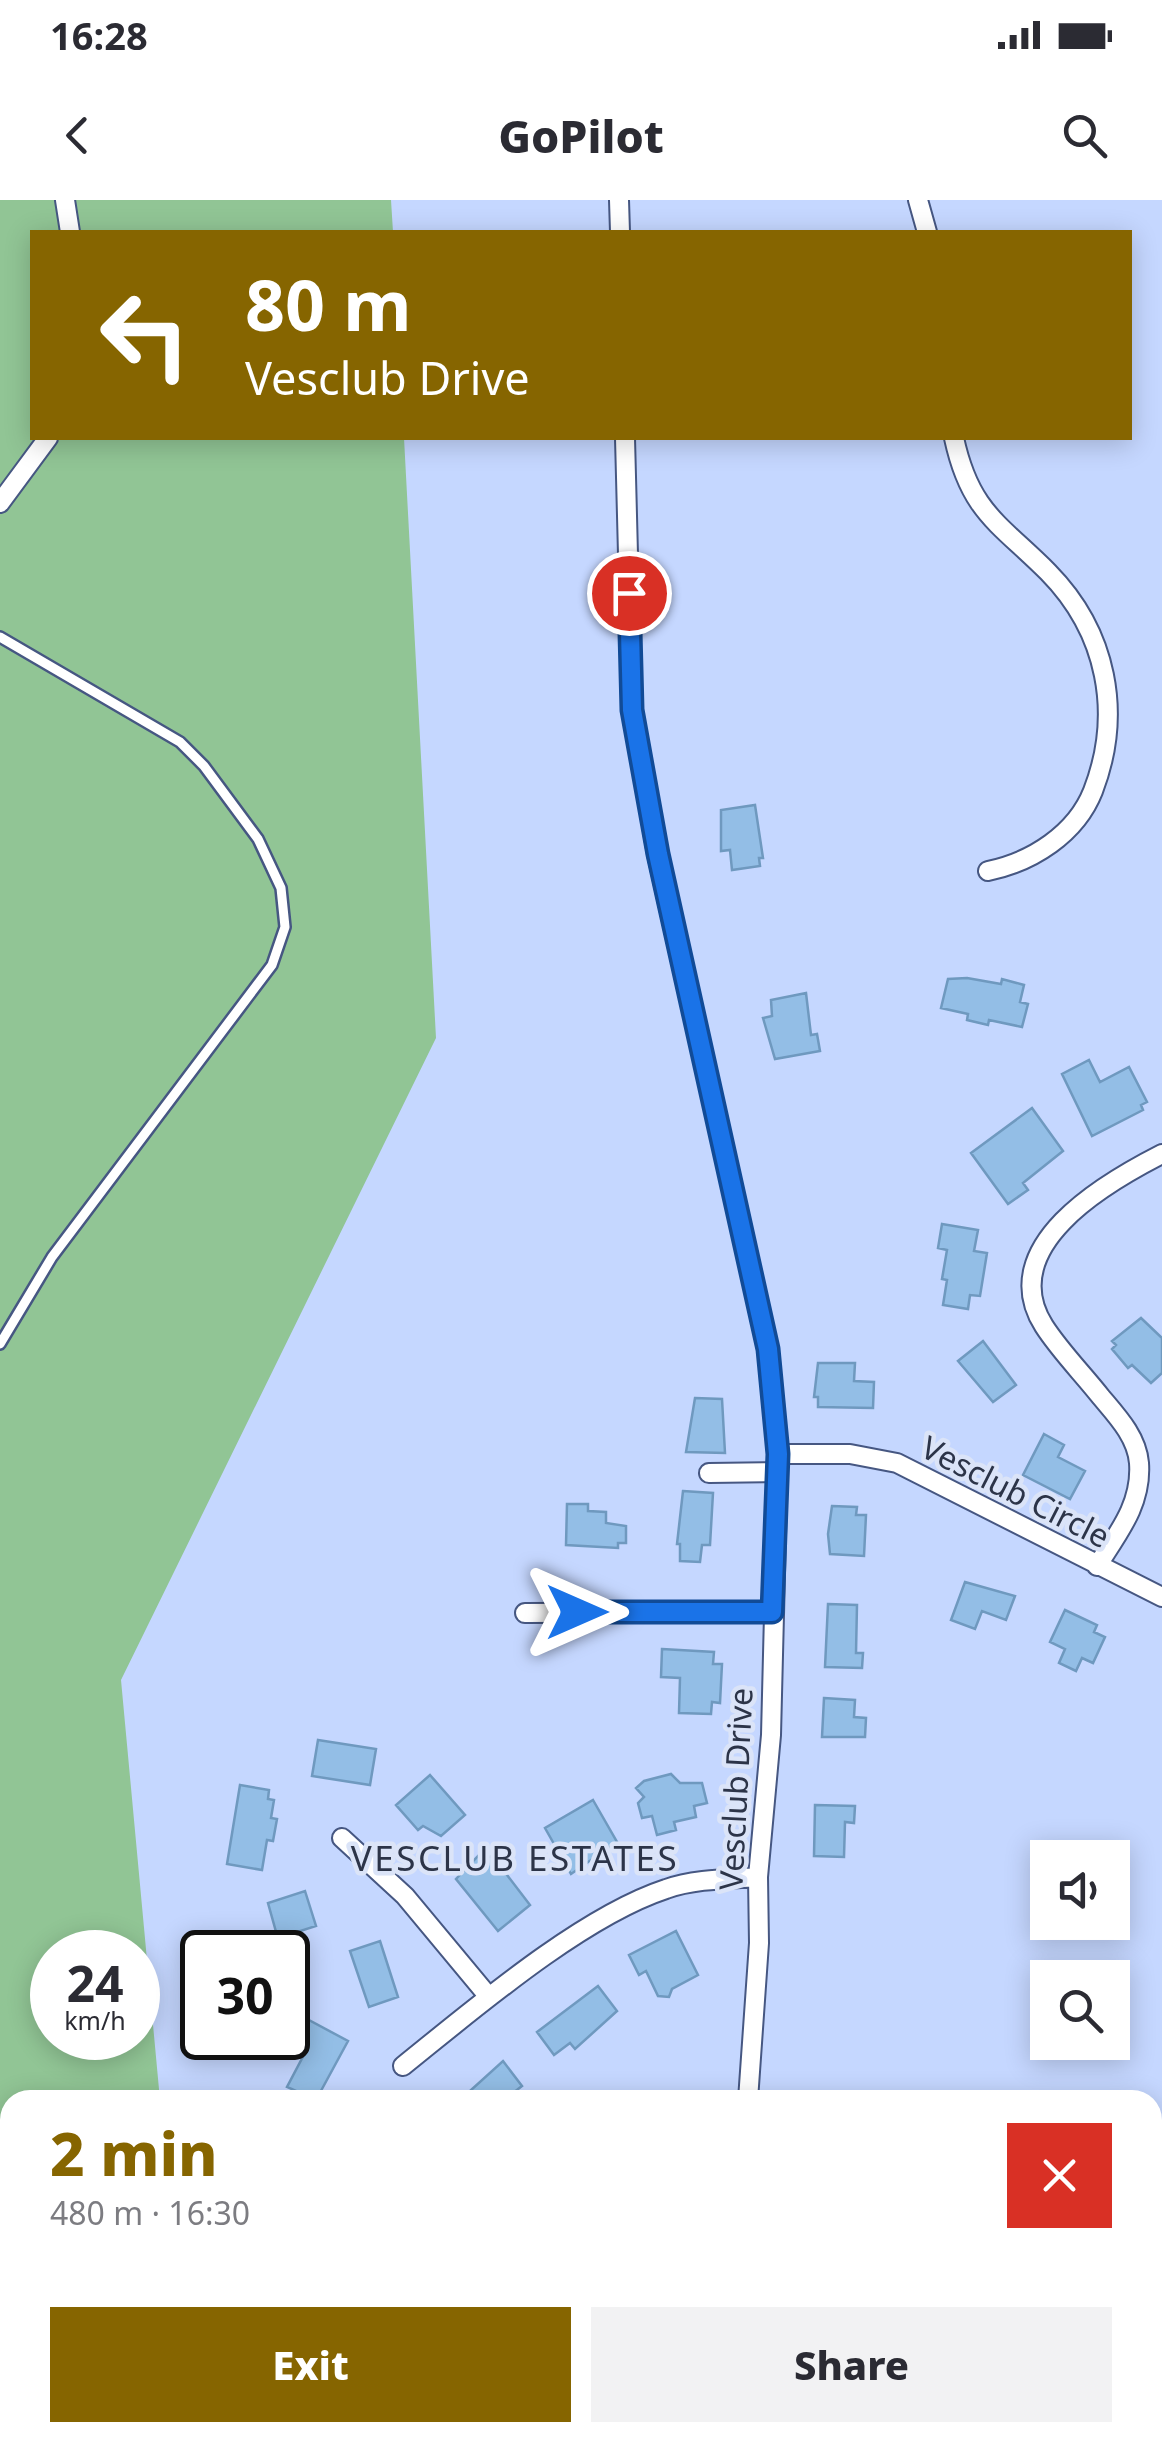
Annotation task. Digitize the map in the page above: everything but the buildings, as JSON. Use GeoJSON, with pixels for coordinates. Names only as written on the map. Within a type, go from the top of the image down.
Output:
{"type":"FeatureCollection","features":[{"type":"Feature","properties":{"kind":"street"},"geometry":{"type":"LineString","coordinates":[[64,200],[70,230]]}},
{"type":"Feature","properties":{"kind":"street"},"geometry":{"type":"LineString","coordinates":[[620,200],[620,230]]}},
{"type":"Feature","properties":{"kind":"street"},"geometry":{"type":"LineString","coordinates":[[918,200],[926,230]]}},
{"type":"Feature","properties":{"kind":"street"},"geometry":{"type":"LineString","coordinates":[[0,503],[47,440]]}},
{"type":"Feature","properties":{"kind":"street","name":"Vesclub Drive"},"geometry":{"type":"LineString","coordinates":[[625,440],[632,710],[658,854],[768,1349],[777,1463],[771,1735],[758,1877],[758,1969],[749,2090]]}},
{"type":"Feature","properties":{"kind":"street"},"geometry":{"type":"LineString","coordinates":[[954,440],[960,465],[989,520],[1049,573],[1079,609],[1103,663],[1111,717],[1108,752],[1087,806],[1040,854],[988,871]]}},
{"type":"Feature","properties":{"kind":"street"},"geometry":{"type":"LineString","coordinates":[[1097,1566],[1135,1507],[1139,1461],[1126,1428],[1042,1324],[1031,1293],[1034,1264],[1047,1239],[1104,1183],[1162,1154]]}},
{"type":"Feature","properties":{"kind":"street","name":"Vesclub Circle"},"geometry":{"type":"LineString","coordinates":[[708,1473],[850,1454],[896,1464],[1162,1598]]}},
{"type":"Feature","properties":{"kind":"street"},"geometry":{"type":"LineString","coordinates":[[525,1613],[772,1612]]}},
{"type":"Feature","properties":{"kind":"street"},"geometry":{"type":"LineString","coordinates":[[342,1838],[404,1896],[489,1998]]}},
{"type":"Feature","properties":{"kind":"street"},"geometry":{"type":"LineString","coordinates":[[403,2066],[489,1998],[624,1905],[670,1887],[758,1877]]}},
{"type":"Feature","properties":{"kind":"lane"},"geometry":{"type":"LineString","coordinates":[[0,638],[193,753],[258,839],[281,888],[285,908],[283,942],[272,965],[52,1257],[0,1344]]}},
{"type":"Feature","properties":{"kind":"green space"},"geometry":{"type":"Polygon","coordinates":[[[0,200],[391,200],[393,230],[30,230],[30,440],[404,440],[436,1038],[121,1680],[144,1930],[30,1930],[30,2060],[156,2060],[159,2090],[0,2090],[0,200]]]}},
{"type":"Feature","properties":{"kind":"district","name":"VESCLUB ESTATES"},"geometry":{"type":"Point","coordinates":[515,1857]}},
{"type":"Feature","properties":{"kind":"route"},"geometry":{"type":"LineString","coordinates":[[577,1612],[772,1612],[778,1454],[768,1349],[658,854],[632,710],[629,593]]}}]}
